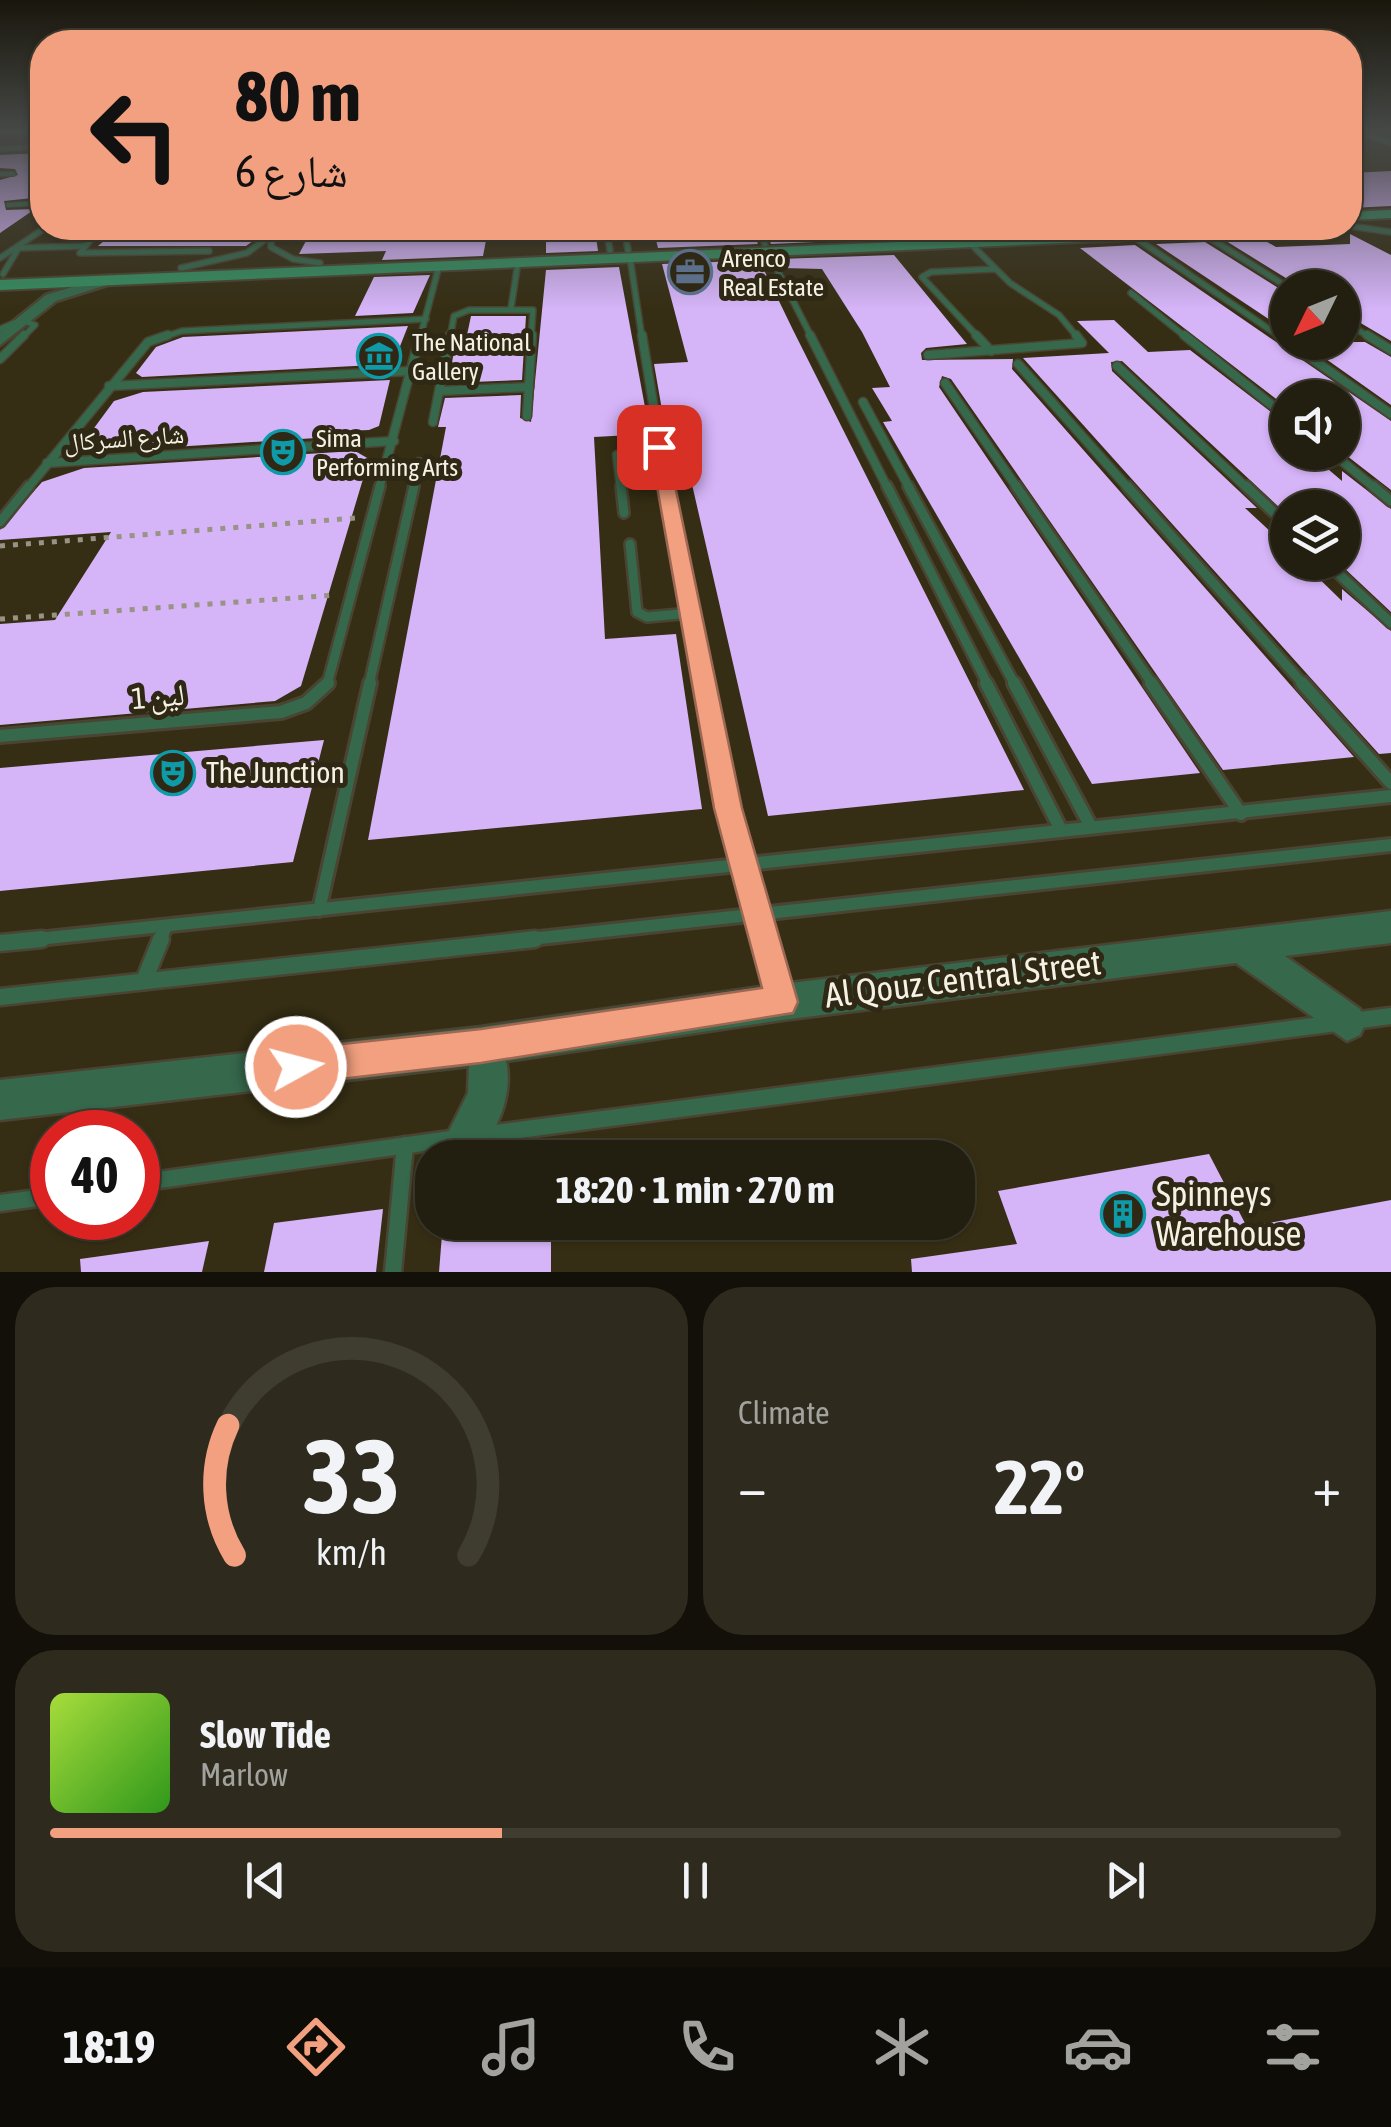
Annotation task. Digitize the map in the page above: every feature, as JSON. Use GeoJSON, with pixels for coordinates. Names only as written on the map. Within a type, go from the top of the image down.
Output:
{"type":"FeatureCollection","features":[{"type":"Feature","properties":{"kind":"main road"},"geometry":{"type":"LineString","coordinates":[[1362,215],[1391,214]]}},
{"type":"Feature","properties":{"kind":"main road"},"geometry":{"type":"LineString","coordinates":[[1362,225],[1391,224]]}},
{"type":"Feature","properties":{"kind":"main road"},"geometry":{"type":"LineString","coordinates":[[766,248],[874,240]]}},
{"type":"Feature","properties":{"kind":"main road"},"geometry":{"type":"LineString","coordinates":[[4,280],[108,280],[766,248],[1040,240]]}},
{"type":"Feature","properties":{"kind":"main road"},"geometry":{"type":"LineString","coordinates":[[4,280],[181,268],[610,250],[629,254]]}},
{"type":"Feature","properties":{"kind":"street"},"geometry":{"type":"LineString","coordinates":[[4,280],[36,297],[25,316]]}},
{"type":"Feature","properties":{"kind":"street"},"geometry":{"type":"LineString","coordinates":[[0,340],[25,316],[65,291],[108,280]]}},
{"type":"Feature","properties":{"kind":"street","name":"Al Qouz Central Street"},"geometry":{"type":"LineString","coordinates":[[0,1100],[481,1046],[782,1002],[1391,927]]}},
{"type":"Feature","properties":{"kind":"street"},"geometry":{"type":"LineString","coordinates":[[1240,945],[1346,1022]]}},
{"type":"Feature","properties":{"kind":"street"},"geometry":{"type":"LineString","coordinates":[[466,1137],[491,1088],[490,1064],[481,1046]]}},
{"type":"Feature","properties":{"kind":"lane"},"geometry":{"type":"LineString","coordinates":[[8,205],[30,204]]}},
{"type":"Feature","properties":{"kind":"lane"},"geometry":{"type":"LineString","coordinates":[[1362,228],[1391,232]]}},
{"type":"Feature","properties":{"kind":"lane"},"geometry":{"type":"LineString","coordinates":[[0,258],[30,239]]}},
{"type":"Feature","properties":{"kind":"lane"},"geometry":{"type":"LineString","coordinates":[[89,240],[80,254],[209,250]]}},
{"type":"Feature","properties":{"kind":"lane"},"geometry":{"type":"LineString","coordinates":[[181,268],[240,255],[267,240]]}},
{"type":"Feature","properties":{"kind":"lane"},"geometry":{"type":"LineString","coordinates":[[271,240],[270,247],[283,256],[320,263]]}},
{"type":"Feature","properties":{"kind":"lane"},"geometry":{"type":"LineString","coordinates":[[608,240],[610,250]]}},
{"type":"Feature","properties":{"kind":"lane"},"geometry":{"type":"LineString","coordinates":[[626,240],[659,447],[691,613],[743,865],[782,1002]]}},
{"type":"Feature","properties":{"kind":"lane"},"geometry":{"type":"LineString","coordinates":[[762,240],[1061,830]]}},
{"type":"Feature","properties":{"kind":"lane"},"geometry":{"type":"LineString","coordinates":[[1139,240],[1270,330]]}},
{"type":"Feature","properties":{"kind":"lane"},"geometry":{"type":"LineString","coordinates":[[1213,240],[1270,276]]}},
{"type":"Feature","properties":{"kind":"lane"},"geometry":{"type":"LineString","coordinates":[[928,355],[1074,347],[1082,341],[1059,315],[995,269],[970,243]]}},
{"type":"Feature","properties":{"kind":"lane"},"geometry":{"type":"LineString","coordinates":[[18,248],[84,246]]}},
{"type":"Feature","properties":{"kind":"lane"},"geometry":{"type":"LineString","coordinates":[[4,280],[18,248]]}},
{"type":"Feature","properties":{"kind":"lane"},"geometry":{"type":"LineString","coordinates":[[510,308],[518,262]]}},
{"type":"Feature","properties":{"kind":"lane"},"geometry":{"type":"LineString","coordinates":[[354,594],[439,266]]}},
{"type":"Feature","properties":{"kind":"lane"},"geometry":{"type":"LineString","coordinates":[[992,351],[922,276],[930,272],[995,269]]}},
{"type":"Feature","properties":{"kind":"lane"},"geometry":{"type":"LineString","coordinates":[[1132,294],[1270,404]]}},
{"type":"Feature","properties":{"kind":"lane"},"geometry":{"type":"LineString","coordinates":[[433,422],[454,316],[464,311],[510,308],[533,310],[527,416]]}},
{"type":"Feature","properties":{"kind":"lane"},"geometry":{"type":"LineString","coordinates":[[0,328],[25,316],[35,324],[0,359]]}},
{"type":"Feature","properties":{"kind":"lane","name":"شارع السركال"},"geometry":{"type":"LineString","coordinates":[[48,463],[108,386],[151,339],[168,332],[426,319]]}},
{"type":"Feature","properties":{"kind":"lane"},"geometry":{"type":"LineString","coordinates":[[1360,331],[1391,350]]}},
{"type":"Feature","properties":{"kind":"lane"},"geometry":{"type":"LineString","coordinates":[[1314,360],[1391,414]]}},
{"type":"Feature","properties":{"kind":"lane"},"geometry":{"type":"LineString","coordinates":[[1018,364],[1391,783]]}},
{"type":"Feature","properties":{"kind":"lane"},"geometry":{"type":"LineString","coordinates":[[1117,366],[1270,509]]}},
{"type":"Feature","properties":{"kind":"lane"},"geometry":{"type":"LineString","coordinates":[[108,386],[411,371]]}},
{"type":"Feature","properties":{"kind":"lane"},"geometry":{"type":"LineString","coordinates":[[945,383],[1240,814]]}},
{"type":"Feature","properties":{"kind":"lane"},"geometry":{"type":"LineString","coordinates":[[440,391],[529,387]]}},
{"type":"Feature","properties":{"kind":"lane"},"geometry":{"type":"LineString","coordinates":[[863,402],[1091,827]]}},
{"type":"Feature","properties":{"kind":"lane","name":"شارع السركال"},"geometry":{"type":"LineString","coordinates":[[48,463],[394,441]]}},
{"type":"Feature","properties":{"kind":"lane"},"geometry":{"type":"LineString","coordinates":[[624,513],[617,454],[626,449],[659,447]]}},
{"type":"Feature","properties":{"kind":"lane"},"geometry":{"type":"LineString","coordinates":[[319,910],[419,462]]}},
{"type":"Feature","properties":{"kind":"lane"},"geometry":{"type":"LineString","coordinates":[[0,522],[48,463]]}},
{"type":"Feature","properties":{"kind":"lane"},"geometry":{"type":"LineString","coordinates":[[1353,470],[1391,501]]}},
{"type":"Feature","properties":{"kind":"lane"},"geometry":{"type":"LineString","coordinates":[[630,544],[637,612],[646,616],[691,613]]}},
{"type":"Feature","properties":{"kind":"lane"},"geometry":{"type":"LineString","coordinates":[[1345,580],[1391,623]]}},
{"type":"Feature","properties":{"kind":"lane","name":"لين 1"},"geometry":{"type":"LineString","coordinates":[[0,736],[281,712],[318,696],[332,680],[354,594]]}},
{"type":"Feature","properties":{"kind":"lane"},"geometry":{"type":"LineString","coordinates":[[0,943],[1391,796]]}},
{"type":"Feature","properties":{"kind":"lane"},"geometry":{"type":"LineString","coordinates":[[0,997],[1391,845]]}},
{"type":"Feature","properties":{"kind":"lane"},"geometry":{"type":"LineString","coordinates":[[144,981],[166,926]]}},
{"type":"Feature","properties":{"kind":"lane"},"geometry":{"type":"LineString","coordinates":[[160,1180],[1391,1016]]}},
{"type":"Feature","properties":{"kind":"lane"},"geometry":{"type":"LineString","coordinates":[[393,1272],[405,1145]]}},
{"type":"Feature","properties":{"kind":"lane"},"geometry":{"type":"LineString","coordinates":[[0,1203],[30,1199]]}},
{"type":"Feature","properties":{"kind":"path"},"geometry":{"type":"LineString","coordinates":[[0,546],[374,517]]}},
{"type":"Feature","properties":{"kind":"path"},"geometry":{"type":"LineString","coordinates":[[0,619],[354,594]]}},
{"type":"Feature","properties":{"kind":"shaded area"},"geometry":{"type":"Polygon","coordinates":[[[0,190],[30,190],[30,240],[1362,240],[1362,190],[1391,190],[1391,1272],[0,1272],[0,190]]]}},
{"type":"Feature","properties":{"kind":"building"},"geometry":{"type":"Polygon","coordinates":[[[0,190],[30,190],[30,198],[4,201],[6,210],[30,209],[30,212],[0,233],[0,190]]]}},
{"type":"Feature","properties":{"kind":"building"},"geometry":{"type":"Polygon","coordinates":[[[1362,190],[1391,190],[1391,206],[1362,207],[1362,190]]]}},
{"type":"Feature","properties":{"kind":"building"},"geometry":{"type":"Polygon","coordinates":[[[105,240],[254,240],[246,246],[98,246],[105,240]]]}},
{"type":"Feature","properties":{"kind":"building"},"geometry":{"type":"Polygon","coordinates":[[[306,240],[486,240],[483,256],[382,260],[386,251],[299,254],[306,240]]]}},
{"type":"Feature","properties":{"kind":"building"},"geometry":{"type":"Polygon","coordinates":[[[546,240],[596,240],[598,251],[546,253],[546,240]]]}},
{"type":"Feature","properties":{"kind":"building"},"geometry":{"type":"Polygon","coordinates":[[[656,240],[756,240],[758,244],[658,248],[656,240]]]}},
{"type":"Feature","properties":{"kind":"building"},"geometry":{"type":"Polygon","coordinates":[[[769,240],[860,240],[771,244],[769,240]]]}},
{"type":"Feature","properties":{"kind":"building"},"geometry":{"type":"Polygon","coordinates":[[[1264,240],[1276,247],[1350,244],[1350,240],[1362,240],[1391,255],[1391,341],[1360,323],[1360,270],[1273,270],[1226,241],[1264,240]]]}},
{"type":"Feature","properties":{"kind":"building"},"geometry":{"type":"Polygon","coordinates":[[[1205,242],[1270,283],[1270,320],[1156,244],[1205,242]]]}},
{"type":"Feature","properties":{"kind":"building"},"geometry":{"type":"Polygon","coordinates":[[[1135,245],[1270,338],[1270,360],[1302,360],[1331,380],[1270,380],[1270,394],[1080,248],[1135,245]]]}},
{"type":"Feature","properties":{"kind":"building"},"geometry":{"type":"Polygon","coordinates":[[[894,255],[967,344],[926,348],[921,353],[922,360],[1013,359],[1012,369],[1354,757],[1223,770],[951,379],[942,376],[939,387],[1200,773],[1092,784],[883,422],[892,421],[872,388],[890,387],[862,332],[822,269],[783,268],[779,259],[894,255]]]}},
{"type":"Feature","properties":{"kind":"building"},"geometry":{"type":"Polygon","coordinates":[[[765,260],[770,269],[764,270],[793,330],[1024,790],[768,816],[680,432],[666,433],[654,364],[688,362],[662,264],[765,260]]]}},
{"type":"Feature","properties":{"kind":"building"},"geometry":{"type":"Polygon","coordinates":[[[619,267],[650,434],[594,437],[605,639],[676,634],[702,809],[368,840],[446,427],[438,427],[445,398],[521,395],[520,418],[531,422],[546,270],[619,267]]]}},
{"type":"Feature","properties":{"kind":"building"},"geometry":{"type":"Polygon","coordinates":[[[430,275],[413,313],[355,316],[374,277],[430,275]]]}},
{"type":"Feature","properties":{"kind":"building"},"geometry":{"type":"Polygon","coordinates":[[[471,316],[526,316],[522,380],[448,383],[457,336],[467,335],[471,316]]]}},
{"type":"Feature","properties":{"kind":"building"},"geometry":{"type":"Polygon","coordinates":[[[1114,320],[1148,352],[1190,350],[1270,411],[1270,470],[1329,470],[1342,481],[1342,471],[1391,509],[1391,612],[1357,580],[1360,580],[1360,490],[1270,490],[1270,499],[1122,361],[1111,362],[1112,371],[1257,508],[1245,508],[1270,531],[1270,580],[1320,580],[1342,601],[1342,589],[1391,631],[1391,753],[1379,754],[1023,358],[1109,353],[1077,321],[1114,320]]]}},
{"type":"Feature","properties":{"kind":"building"},"geometry":{"type":"Polygon","coordinates":[[[408,326],[393,364],[142,377],[136,373],[156,347],[183,337],[408,326]]]}},
{"type":"Feature","properties":{"kind":"building"},"geometry":{"type":"Polygon","coordinates":[[[1360,342],[1391,357],[1391,405],[1360,380],[1327,360],[1360,360],[1360,342]]]}},
{"type":"Feature","properties":{"kind":"building"},"geometry":{"type":"Polygon","coordinates":[[[390,380],[379,426],[369,430],[322,432],[332,437],[95,452],[83,443],[114,401],[143,392],[390,380]]]}},
{"type":"Feature","properties":{"kind":"building"},"geometry":{"type":"Polygon","coordinates":[[[1360,400],[1391,421],[1391,490],[1360,466],[1360,400]]]}},
{"type":"Feature","properties":{"kind":"building"},"geometry":{"type":"Polygon","coordinates":[[[355,451],[369,459],[301,686],[275,701],[0,725],[0,624],[55,620],[111,532],[0,540],[0,530],[42,482],[84,468],[355,451]]]}},
{"type":"Feature","properties":{"kind":"building"},"geometry":{"type":"Polygon","coordinates":[[[324,740],[293,862],[0,891],[0,768],[324,740]]]}},
{"type":"Feature","properties":{"kind":"building","name":"Spinneys Warehouse"},"geometry":{"type":"Polygon","coordinates":[[[1209,1154],[1247,1227],[1391,1200],[1391,1272],[912,1272],[911,1259],[1017,1244],[998,1191],[1209,1154]]]}},
{"type":"Feature","properties":{"kind":"building"},"geometry":{"type":"Polygon","coordinates":[[[383,1209],[376,1272],[264,1272],[274,1223],[383,1209]]]}},
{"type":"Feature","properties":{"kind":"building"},"geometry":{"type":"Polygon","coordinates":[[[442,1240],[551,1240],[551,1272],[439,1272],[442,1240]]]}},
{"type":"Feature","properties":{"kind":"building"},"geometry":{"type":"Polygon","coordinates":[[[209,1241],[202,1272],[81,1272],[80,1259],[209,1241]]]}},
{"type":"Feature","properties":{"kind":"place","name":"Arenco Real Estate"},"geometry":{"type":"Point","coordinates":[690,272]}},
{"type":"Feature","properties":{"kind":"place","name":"The National Gallery"},"geometry":{"type":"Point","coordinates":[379,356]}},
{"type":"Feature","properties":{"kind":"place","name":"Sima Performing Arts"},"geometry":{"type":"Point","coordinates":[283,452]}},
{"type":"Feature","properties":{"kind":"place","name":"The Junction"},"geometry":{"type":"Point","coordinates":[173,773]}},
{"type":"Feature","properties":{"kind":"place","name":"Spinneys Warehouse"},"geometry":{"type":"Point","coordinates":[1123,1214]}},
{"type":"Feature","properties":{"kind":"route"},"geometry":{"type":"LineString","coordinates":[[296,1067],[481,1046],[782,1002],[728,808],[659,447]]}}]}
